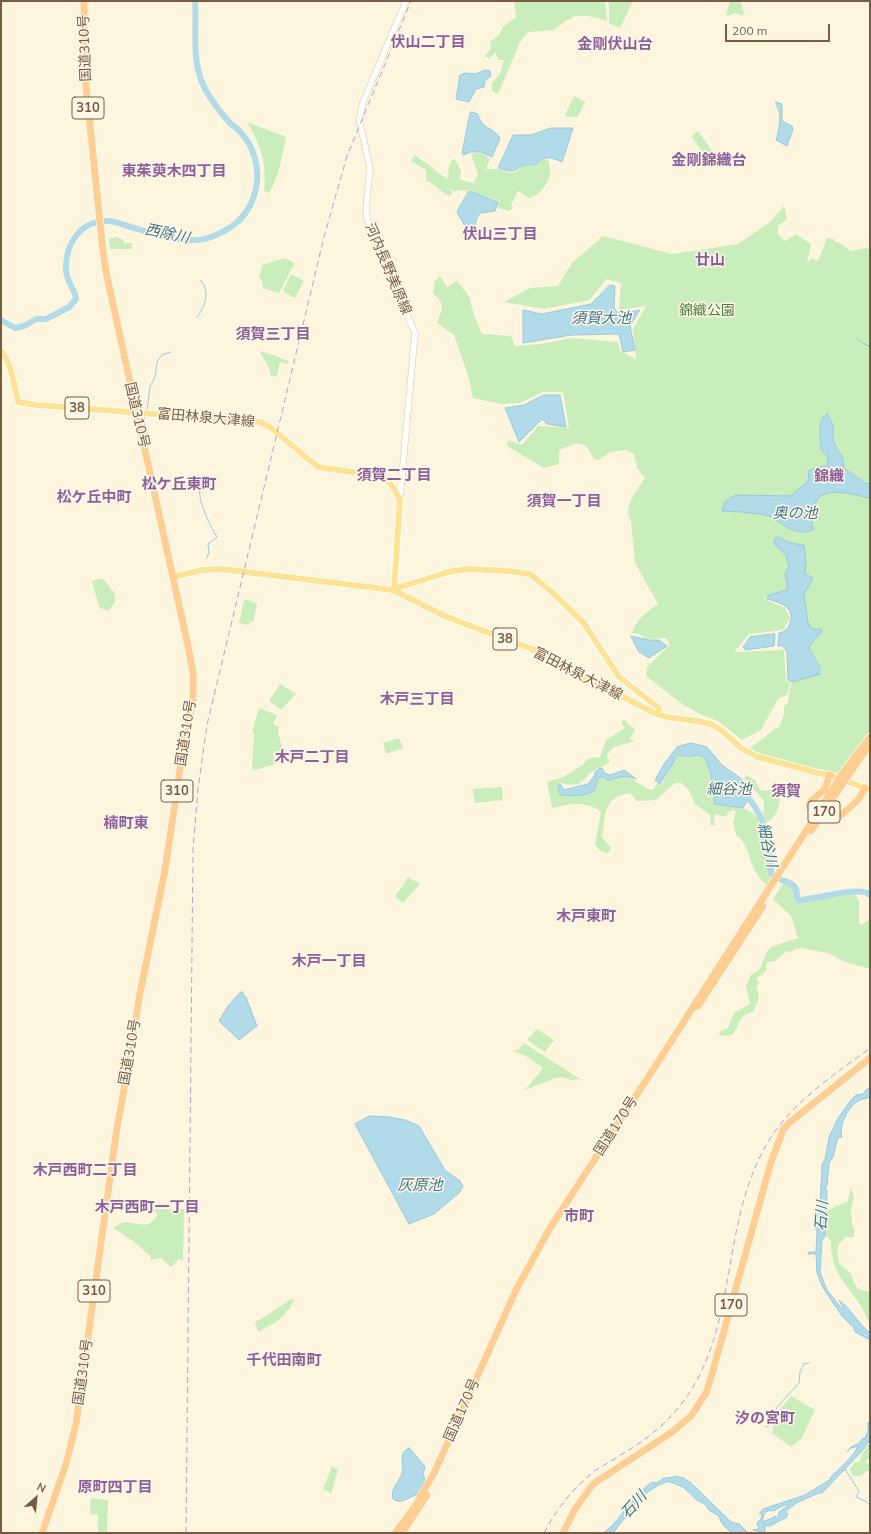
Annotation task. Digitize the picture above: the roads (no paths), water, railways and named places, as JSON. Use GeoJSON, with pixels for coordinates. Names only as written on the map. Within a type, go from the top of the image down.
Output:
{"type":"FeatureCollection","features":[{"type":"Feature","properties":{"kind":"highway","name":"国道310号"},"geometry":{"type":"LineString","coordinates":[[42,1533],[66,1464],[76,1424],[116,1134],[140,993],[164,876],[180,768],[193,699],[193,673],[106,277],[85,76],[84,1]]}},
{"type":"Feature","properties":{"kind":"highway","name":"国道170号"},"geometry":{"type":"LineString","coordinates":[[402,1533],[419,1509],[438,1475],[520,1293],[548,1240],[567,1208],[870,737]]}},
{"type":"Feature","properties":{"kind":"highway","name":"国道170号"},"geometry":{"type":"LineString","coordinates":[[844,776],[870,744]]}},
{"type":"Feature","properties":{"kind":"highway"},"geometry":{"type":"LineString","coordinates":[[830,777],[824,790],[809,804],[811,811],[818,816],[831,819],[839,817],[867,791]]}},
{"type":"Feature","properties":{"kind":"highway","name":"国道170号"},"geometry":{"type":"LineString","coordinates":[[395,1533],[415,1506],[434,1473],[516,1290],[550,1228],[771,890]]}},
{"type":"Feature","properties":{"kind":"highway","name":"170"},"geometry":{"type":"LineString","coordinates":[[563,1533],[575,1509],[593,1484],[672,1432],[691,1416],[696,1409],[706,1391],[712,1374],[771,1162],[782,1130],[795,1117],[870,1058]]}},
{"type":"Feature","properties":{"kind":"main road","name":"河内長野美原線"},"geometry":{"type":"LineString","coordinates":[[400,498],[415,332],[367,219],[366,209],[370,168],[358,117],[362,102],[406,1]]}},
{"type":"Feature","properties":{"kind":"main road","name":"富田林泉大津線"},"geometry":{"type":"LineString","coordinates":[[1,351],[6,356],[18,402],[38,405],[262,423],[271,428],[315,466],[325,469],[384,477],[400,498]]}},
{"type":"Feature","properties":{"kind":"main road"},"geometry":{"type":"LineString","coordinates":[[394,590],[400,498]]}},
{"type":"Feature","properties":{"kind":"main road","name":"富田林泉大津線"},"geometry":{"type":"LineString","coordinates":[[172,577],[203,570],[221,569],[394,590],[443,615],[532,649],[659,715],[711,724],[722,730],[741,748],[751,754],[818,773],[867,791]]}},
{"type":"Feature","properties":{"kind":"main road","name":"富田林泉大津線"},"geometry":{"type":"LineString","coordinates":[[394,590],[448,572],[468,569],[509,571],[530,574],[583,622],[619,677],[659,708],[659,715]]}},
{"type":"Feature","properties":{"kind":"main road"},"geometry":{"type":"LineString","coordinates":[[409,597],[412,584]]}},
{"type":"Feature","properties":{"kind":"water"},"geometry":{"type":"Polygon","coordinates":[[[486,70],[490,71],[491,76],[485,80],[484,87],[476,89],[469,102],[456,99],[460,75],[465,73],[475,74],[486,70]]]}},
{"type":"Feature","properties":{"kind":"water"},"geometry":{"type":"Polygon","coordinates":[[[776,102],[782,104],[782,121],[792,126],[793,129],[787,146],[776,140],[780,118],[776,102]]]}},
{"type":"Feature","properties":{"kind":"water"},"geometry":{"type":"Polygon","coordinates":[[[472,112],[478,114],[482,123],[500,138],[492,157],[481,152],[471,152],[463,155],[462,153],[470,113],[472,112]]]}},
{"type":"Feature","properties":{"kind":"water"},"geometry":{"type":"Polygon","coordinates":[[[551,128],[573,128],[562,162],[545,158],[536,165],[523,165],[514,171],[498,168],[513,135],[531,135],[551,128]]]}},
{"type":"Feature","properties":{"kind":"water"},"geometry":{"type":"Polygon","coordinates":[[[469,191],[498,202],[495,211],[480,213],[477,218],[475,229],[477,234],[473,237],[467,230],[457,212],[469,191]]]}},
{"type":"Feature","properties":{"kind":"water","name":"須賀大池"},"geometry":{"type":"Polygon","coordinates":[[[610,285],[615,286],[614,308],[619,314],[640,310],[630,326],[635,350],[623,352],[619,334],[571,335],[523,343],[523,310],[542,314],[591,304],[610,285]]]}},
{"type":"Feature","properties":{"kind":"water"},"geometry":{"type":"Polygon","coordinates":[[[544,395],[560,395],[566,427],[547,424],[542,419],[519,442],[505,408],[524,405],[544,395]]]}},
{"type":"Feature","properties":{"kind":"water","name":"奥の池"},"geometry":{"type":"Polygon","coordinates":[[[827,414],[833,425],[833,440],[837,450],[842,455],[844,468],[865,483],[870,484],[870,498],[840,492],[825,494],[819,498],[814,506],[812,526],[814,529],[805,532],[791,529],[769,516],[722,511],[725,502],[735,495],[791,496],[809,480],[808,471],[827,465],[828,456],[821,450],[820,426],[821,421],[827,414]]]}},
{"type":"Feature","properties":{"kind":"water"},"geometry":{"type":"Polygon","coordinates":[[[779,537],[794,544],[804,545],[806,563],[805,574],[813,578],[804,594],[808,623],[812,629],[821,629],[822,631],[809,647],[821,668],[819,670],[820,674],[792,682],[788,680],[787,652],[783,646],[778,646],[779,633],[785,631],[788,627],[791,613],[785,606],[767,599],[769,595],[787,590],[785,575],[789,567],[786,555],[774,544],[775,539],[779,537]]]}},
{"type":"Feature","properties":{"kind":"water"},"geometry":{"type":"Polygon","coordinates":[[[775,634],[774,646],[746,650],[743,647],[750,637],[775,634]]]}},
{"type":"Feature","properties":{"kind":"water"},"geometry":{"type":"Polygon","coordinates":[[[631,636],[648,640],[659,640],[667,646],[649,658],[639,652],[631,636]]]}},
{"type":"Feature","properties":{"kind":"water","name":"細谷池"},"geometry":{"type":"Polygon","coordinates":[[[691,743],[707,747],[721,764],[752,789],[743,808],[715,804],[710,772],[705,758],[698,755],[688,757],[678,755],[660,784],[655,780],[664,764],[677,747],[691,743]]]}},
{"type":"Feature","properties":{"kind":"water"},"geometry":{"type":"Polygon","coordinates":[[[602,768],[604,773],[610,775],[624,770],[636,779],[625,776],[607,781],[605,778],[600,776],[595,790],[587,794],[578,796],[560,795],[557,786],[560,784],[564,790],[588,784],[595,775],[595,772],[602,768]]]}},
{"type":"Feature","properties":{"kind":"water"},"geometry":{"type":"Polygon","coordinates":[[[241,992],[243,992],[243,995],[246,997],[257,1026],[239,1040],[219,1021],[228,1006],[241,992]]]}},
{"type":"Feature","properties":{"kind":"water","name":"石川"},"geometry":{"type":"Polygon","coordinates":[[[870,1088],[870,1097],[858,1101],[847,1112],[841,1132],[842,1137],[838,1137],[833,1157],[829,1163],[827,1185],[825,1188],[827,1190],[825,1237],[822,1240],[820,1272],[827,1290],[841,1308],[843,1308],[839,1300],[870,1333],[870,1340],[855,1332],[854,1328],[842,1316],[823,1288],[817,1273],[816,1254],[808,1254],[809,1252],[816,1252],[817,1231],[815,1228],[814,1214],[820,1207],[822,1165],[825,1159],[829,1137],[838,1118],[852,1099],[856,1095],[863,1094],[870,1088]]]}},
{"type":"Feature","properties":{"kind":"water","name":"灰原池"},"geometry":{"type":"Polygon","coordinates":[[[370,1116],[405,1120],[419,1126],[445,1170],[460,1181],[463,1186],[459,1193],[434,1214],[409,1224],[355,1124],[370,1116]]]}},
{"type":"Feature","properties":{"kind":"water"},"geometry":{"type":"Polygon","coordinates":[[[870,1421],[870,1439],[864,1449],[822,1493],[798,1502],[786,1511],[788,1514],[786,1518],[770,1526],[765,1525],[765,1533],[753,1530],[759,1529],[757,1523],[761,1519],[762,1513],[759,1514],[763,1509],[805,1495],[831,1479],[830,1478],[850,1458],[858,1446],[851,1448],[847,1452],[851,1447],[858,1444],[863,1438],[864,1440],[868,1431],[868,1423],[870,1421]],[[786,1505],[774,1511],[767,1512],[764,1515],[763,1522],[776,1516],[776,1519],[778,1518],[779,1512],[788,1506],[786,1505]]]}},
{"type":"Feature","properties":{"kind":"water"},"geometry":{"type":"Polygon","coordinates":[[[409,1448],[424,1465],[425,1468],[423,1473],[425,1481],[417,1495],[402,1501],[396,1501],[393,1499],[392,1495],[403,1470],[403,1453],[409,1448]]]}},
{"type":"Feature","properties":{"kind":"water","name":"石川"},"geometry":{"type":"Polygon","coordinates":[[[675,1476],[684,1478],[691,1483],[731,1522],[739,1524],[748,1533],[731,1532],[724,1526],[719,1516],[709,1510],[705,1504],[698,1501],[683,1487],[666,1482],[643,1495],[613,1533],[603,1533],[613,1525],[626,1508],[652,1482],[656,1483],[664,1478],[675,1476]]]}},
{"type":"Feature","properties":{"kind":"waterway","name":"西除川"},"geometry":{"type":"LineString","coordinates":[[1,320],[15,328],[24,326],[36,319],[46,319],[69,307],[76,299],[66,271],[68,252],[76,236],[82,229],[90,225],[109,221],[167,237],[183,240],[198,240],[215,236],[231,227],[249,208],[256,189],[256,163],[252,150],[246,139],[220,111],[204,87],[200,77],[197,66],[195,45],[195,1]]}},
{"type":"Feature","properties":{"kind":"waterway"},"geometry":{"type":"LineString","coordinates":[[197,317],[206,299],[205,289],[200,280]]}},
{"type":"Feature","properties":{"kind":"waterway"},"geometry":{"type":"LineString","coordinates":[[857,339],[870,347]]}},
{"type":"Feature","properties":{"kind":"waterway"},"geometry":{"type":"LineString","coordinates":[[147,410],[150,387],[155,377],[157,362],[162,355],[171,352]]}},
{"type":"Feature","properties":{"kind":"waterway"},"geometry":{"type":"LineString","coordinates":[[145,415],[144,421],[147,438]]}},
{"type":"Feature","properties":{"kind":"waterway"},"geometry":{"type":"LineString","coordinates":[[195,481],[199,489],[204,511],[217,537],[208,544],[209,552],[207,558]]}},
{"type":"Feature","properties":{"kind":"waterway","name":"細谷川"},"geometry":{"type":"LineString","coordinates":[[744,794],[760,815],[768,841],[771,871],[773,875],[794,886],[797,898],[799,900],[848,892],[865,892],[870,895]]}},
{"type":"Feature","properties":{"kind":"waterway"},"geometry":{"type":"LineString","coordinates":[[765,1427],[770,1425],[778,1406],[799,1383],[800,1372],[804,1364],[809,1363]]}},
{"type":"Feature","properties":{"kind":"waterway"},"geometry":{"type":"LineString","coordinates":[[845,1469],[859,1491],[856,1497],[870,1505]]}},
{"type":"Feature","properties":{"kind":"railway"},"geometry":{"type":"LineString","coordinates":[[186,1533],[193,849],[198,789],[207,725],[324,237],[347,156],[411,1]]}},
{"type":"Feature","properties":{"kind":"railway"},"geometry":{"type":"LineString","coordinates":[[544,1533],[560,1507],[580,1484],[596,1470],[632,1448],[667,1421],[688,1395],[705,1364],[716,1331],[737,1228],[746,1194],[758,1161],[776,1130],[797,1106],[820,1086],[870,1048]]}},
{"type":"Feature","properties":{"kind":"district","name":"伏山二丁目"},"geometry":{"type":"Point","coordinates":[428,42]}},
{"type":"Feature","properties":{"kind":"district","name":"金剛伏山台"},"geometry":{"type":"Point","coordinates":[615,44]}},
{"type":"Feature","properties":{"kind":"district","name":"金剛錦織台"},"geometry":{"type":"Point","coordinates":[709,160]}},
{"type":"Feature","properties":{"kind":"district","name":"東茱萸木四丁目"},"geometry":{"type":"Point","coordinates":[174,171]}},
{"type":"Feature","properties":{"kind":"district","name":"伏山三丁目"},"geometry":{"type":"Point","coordinates":[500,234]}},
{"type":"Feature","properties":{"kind":"district","name":"廿山"},"geometry":{"type":"Point","coordinates":[710,260]}},
{"type":"Feature","properties":{"kind":"district","name":"須賀三丁目"},"geometry":{"type":"Point","coordinates":[273,334]}},
{"type":"Feature","properties":{"kind":"district","name":"須賀二丁目"},"geometry":{"type":"Point","coordinates":[394,475]}},
{"type":"Feature","properties":{"kind":"district","name":"錦織"},"geometry":{"type":"Point","coordinates":[829,476]}},
{"type":"Feature","properties":{"kind":"district","name":"松ケ丘東町"},"geometry":{"type":"Point","coordinates":[179,484]}},
{"type":"Feature","properties":{"kind":"district","name":"松ケ丘中町"},"geometry":{"type":"Point","coordinates":[94,497]}},
{"type":"Feature","properties":{"kind":"district","name":"須賀一丁目"},"geometry":{"type":"Point","coordinates":[564,501]}},
{"type":"Feature","properties":{"kind":"district","name":"木戸三丁目"},"geometry":{"type":"Point","coordinates":[417,699]}},
{"type":"Feature","properties":{"kind":"district","name":"木戸二丁目"},"geometry":{"type":"Point","coordinates":[312,757]}},
{"type":"Feature","properties":{"kind":"district","name":"須賀"},"geometry":{"type":"Point","coordinates":[786,791]}},
{"type":"Feature","properties":{"kind":"district","name":"楠町東"},"geometry":{"type":"Point","coordinates":[126,823]}},
{"type":"Feature","properties":{"kind":"district","name":"木戸東町"},"geometry":{"type":"Point","coordinates":[586,916]}},
{"type":"Feature","properties":{"kind":"district","name":"木戸一丁目"},"geometry":{"type":"Point","coordinates":[329,961]}},
{"type":"Feature","properties":{"kind":"district","name":"木戸西町二丁目"},"geometry":{"type":"Point","coordinates":[85,1170]}},
{"type":"Feature","properties":{"kind":"district","name":"木戸西町一丁目"},"geometry":{"type":"Point","coordinates":[147,1207]}},
{"type":"Feature","properties":{"kind":"district","name":"市町"},"geometry":{"type":"Point","coordinates":[579,1216]}},
{"type":"Feature","properties":{"kind":"district","name":"千代田南町"},"geometry":{"type":"Point","coordinates":[284,1360]}},
{"type":"Feature","properties":{"kind":"district","name":"汐の宮町"},"geometry":{"type":"Point","coordinates":[765,1418]}},
{"type":"Feature","properties":{"kind":"district","name":"原町四丁目"},"geometry":{"type":"Point","coordinates":[115,1487]}},
{"type":"Feature","properties":{"kind":"park label","name":"錦織公園"},"geometry":{"type":"Point","coordinates":[707,311]}}]}
